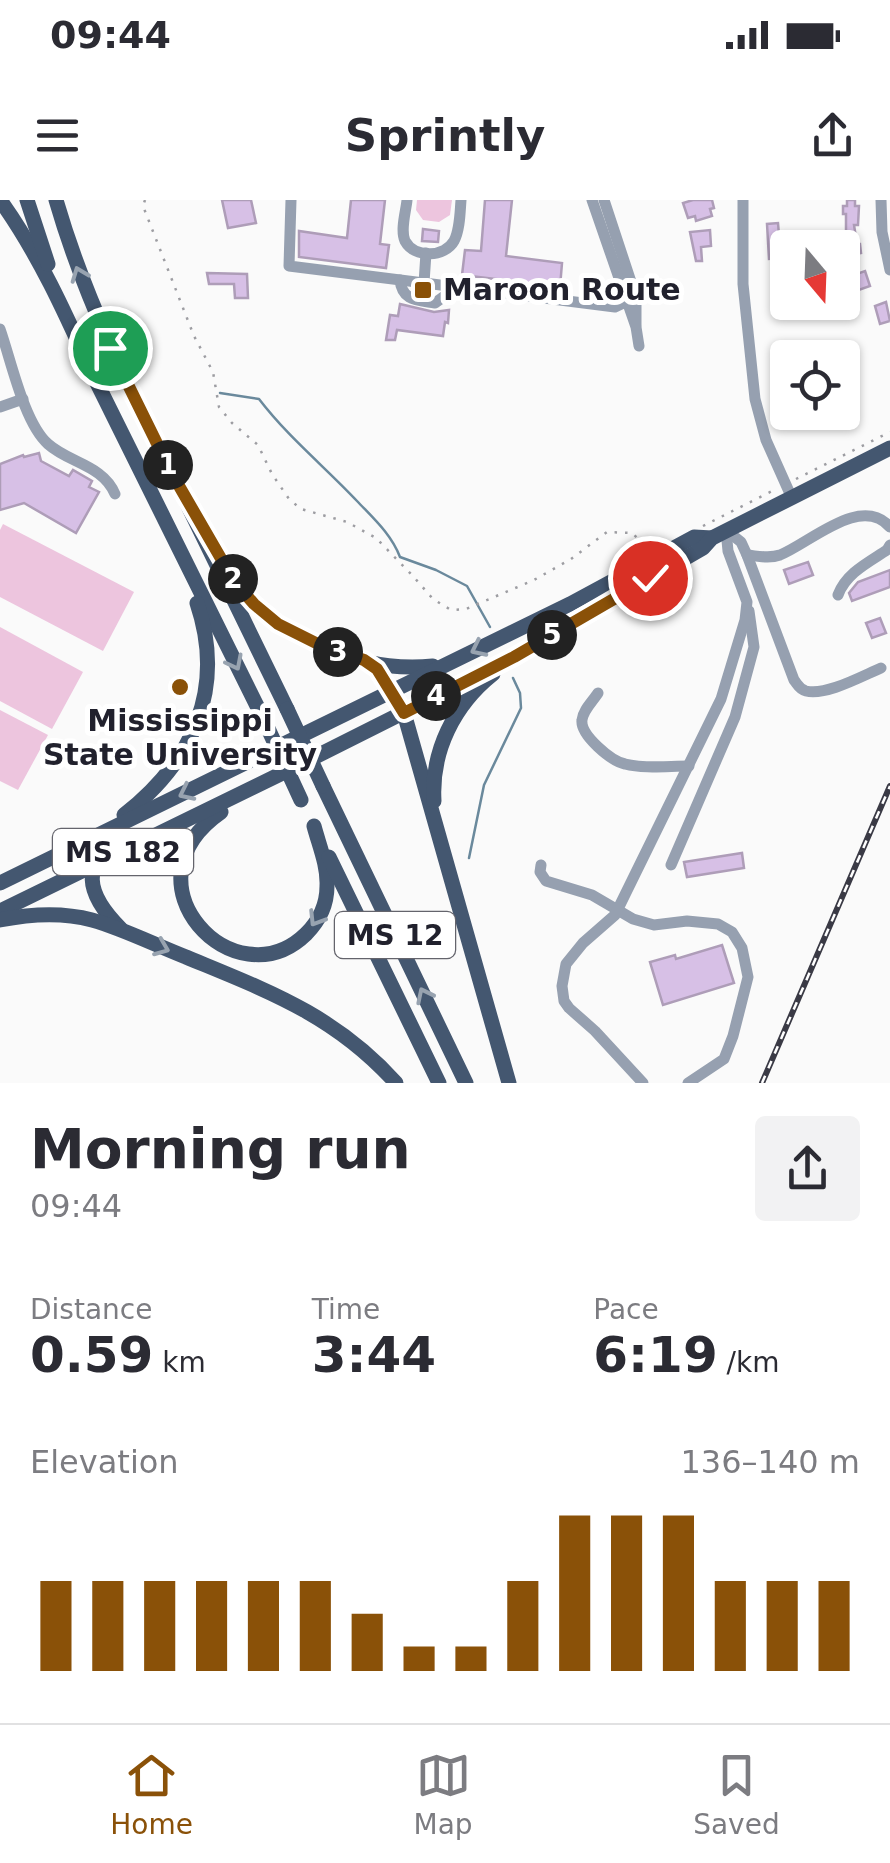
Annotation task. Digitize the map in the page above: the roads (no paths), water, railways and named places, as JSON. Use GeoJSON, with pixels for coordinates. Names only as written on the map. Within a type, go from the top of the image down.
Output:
{"type":"FeatureCollection","features":[{"type":"Feature","properties":{"kind":"main road"},"geometry":{"type":"LineString","coordinates":[[0,200],[29,244],[70,324]]}},
{"type":"Feature","properties":{"kind":"main road","name":"MS 12"},"geometry":{"type":"LineString","coordinates":[[28,200],[70,324],[94,377],[439,1083]]}},
{"type":"Feature","properties":{"kind":"main road","name":"MS 12"},"geometry":{"type":"LineString","coordinates":[[56,200],[74,259],[130,392],[466,1083]]}},
{"type":"Feature","properties":{"kind":"main road","name":"MS 182"},"geometry":{"type":"LineString","coordinates":[[0,884],[570,604],[694,538],[714,532],[788,490],[890,448]]}},
{"type":"Feature","properties":{"kind":"main road"},"geometry":{"type":"LineString","coordinates":[[171,472],[224,567],[254,604],[278,624],[322,646],[364,660],[412,668],[447,664]]}},
{"type":"Feature","properties":{"kind":"main road"},"geometry":{"type":"LineString","coordinates":[[101,833],[168,774],[190,738],[204,694],[202,619],[170,532]]}},
{"type":"Feature","properties":{"kind":"main road","name":"MS 182"},"geometry":{"type":"LineString","coordinates":[[0,911],[514,657],[703,548],[714,532]]}},
{"type":"Feature","properties":{"kind":"main road"},"geometry":{"type":"LineString","coordinates":[[436,825],[433,790],[439,750],[449,726],[481,683],[514,657]]}},
{"type":"Feature","properties":{"kind":"main road"},"geometry":{"type":"LineString","coordinates":[[364,660],[384,678],[404,713],[509,1083]]}},
{"type":"Feature","properties":{"kind":"main road"},"geometry":{"type":"LineString","coordinates":[[245,792],[197,831],[182,866],[181,889],[188,911],[202,931],[226,948],[250,953],[275,951],[298,940],[316,922],[326,902],[328,880],[314,826]]}},
{"type":"Feature","properties":{"kind":"main road"},"geometry":{"type":"LineString","coordinates":[[124,932],[102,909],[93,886],[94,866],[102,848],[129,820]]}},
{"type":"Feature","properties":{"kind":"main road"},"geometry":{"type":"LineString","coordinates":[[0,920],[44,914],[71,916],[124,932],[297,1004],[352,1040],[396,1083]]}},
{"type":"Feature","properties":{"kind":"street"},"geometry":{"type":"LineString","coordinates":[[291,200],[289,266],[614,307],[631,300]]}},
{"type":"Feature","properties":{"kind":"street"},"geometry":{"type":"LineString","coordinates":[[407,200],[403,232],[405,240],[420,253],[443,251],[453,243],[461,200]]}},
{"type":"Feature","properties":{"kind":"street"},"geometry":{"type":"LineString","coordinates":[[592,200],[631,300]]}},
{"type":"Feature","properties":{"kind":"street"},"geometry":{"type":"LineString","coordinates":[[604,200],[639,346]]}},
{"type":"Feature","properties":{"kind":"street"},"geometry":{"type":"LineString","coordinates":[[743,200],[742,284],[755,399],[766,440],[788,490]]}},
{"type":"Feature","properties":{"kind":"street"},"geometry":{"type":"LineString","coordinates":[[881,200],[882,232],[890,270]]}},
{"type":"Feature","properties":{"kind":"street"},"geometry":{"type":"LineString","coordinates":[[424,283],[426,253]]}},
{"type":"Feature","properties":{"kind":"street"},"geometry":{"type":"LineString","coordinates":[[400,280],[400,289],[411,300],[435,302],[446,296],[448,286]]}},
{"type":"Feature","properties":{"kind":"street"},"geometry":{"type":"LineString","coordinates":[[0,329],[33,424],[47,444],[100,474],[115,494]]}},
{"type":"Feature","properties":{"kind":"street"},"geometry":{"type":"LineString","coordinates":[[0,407],[23,399]]}},
{"type":"Feature","properties":{"kind":"street"},"geometry":{"type":"LineString","coordinates":[[748,555],[769,558],[781,554],[839,522],[870,514],[890,527]]}},
{"type":"Feature","properties":{"kind":"street"},"geometry":{"type":"LineString","coordinates":[[714,532],[741,542],[800,688],[807,692],[827,690],[881,668]]}},
{"type":"Feature","properties":{"kind":"street"},"geometry":{"type":"LineString","coordinates":[[671,865],[721,753],[754,647],[741,582],[728,551],[714,532]]}},
{"type":"Feature","properties":{"kind":"street"},"geometry":{"type":"LineString","coordinates":[[838,595],[842,584],[890,545]]}},
{"type":"Feature","properties":{"kind":"street"},"geometry":{"type":"LineString","coordinates":[[642,1083],[564,1002],[566,964],[618,909],[721,699],[747,602]]}},
{"type":"Feature","properties":{"kind":"street"},"geometry":{"type":"LineString","coordinates":[[598,693],[582,719],[583,728],[609,756],[624,764],[689,766]]}},
{"type":"Feature","properties":{"kind":"street"},"geometry":{"type":"LineString","coordinates":[[541,866],[546,881],[592,895],[633,919],[654,924],[718,924],[732,932],[742,948],[748,977],[733,1036],[724,1059],[688,1083]]}},
{"type":"Feature","properties":{"kind":"waterway"},"geometry":{"type":"LineString","coordinates":[[220,393],[259,399],[376,521],[400,557],[467,586],[490,627]]}},
{"type":"Feature","properties":{"kind":"waterway"},"geometry":{"type":"LineString","coordinates":[[469,858],[484,785],[521,708],[513,678]]}},
{"type":"Feature","properties":{"kind":"railway"},"geometry":{"type":"LineString","coordinates":[[762,1083],[890,786]]}},
{"type":"Feature","properties":{"kind":"place","name":"Maroon Route"},"geometry":{"type":"Point","coordinates":[423,290]}},
{"type":"Feature","properties":{"kind":"place","name":"Mississippi State University"},"geometry":{"type":"Point","coordinates":[180,687]}}]}
